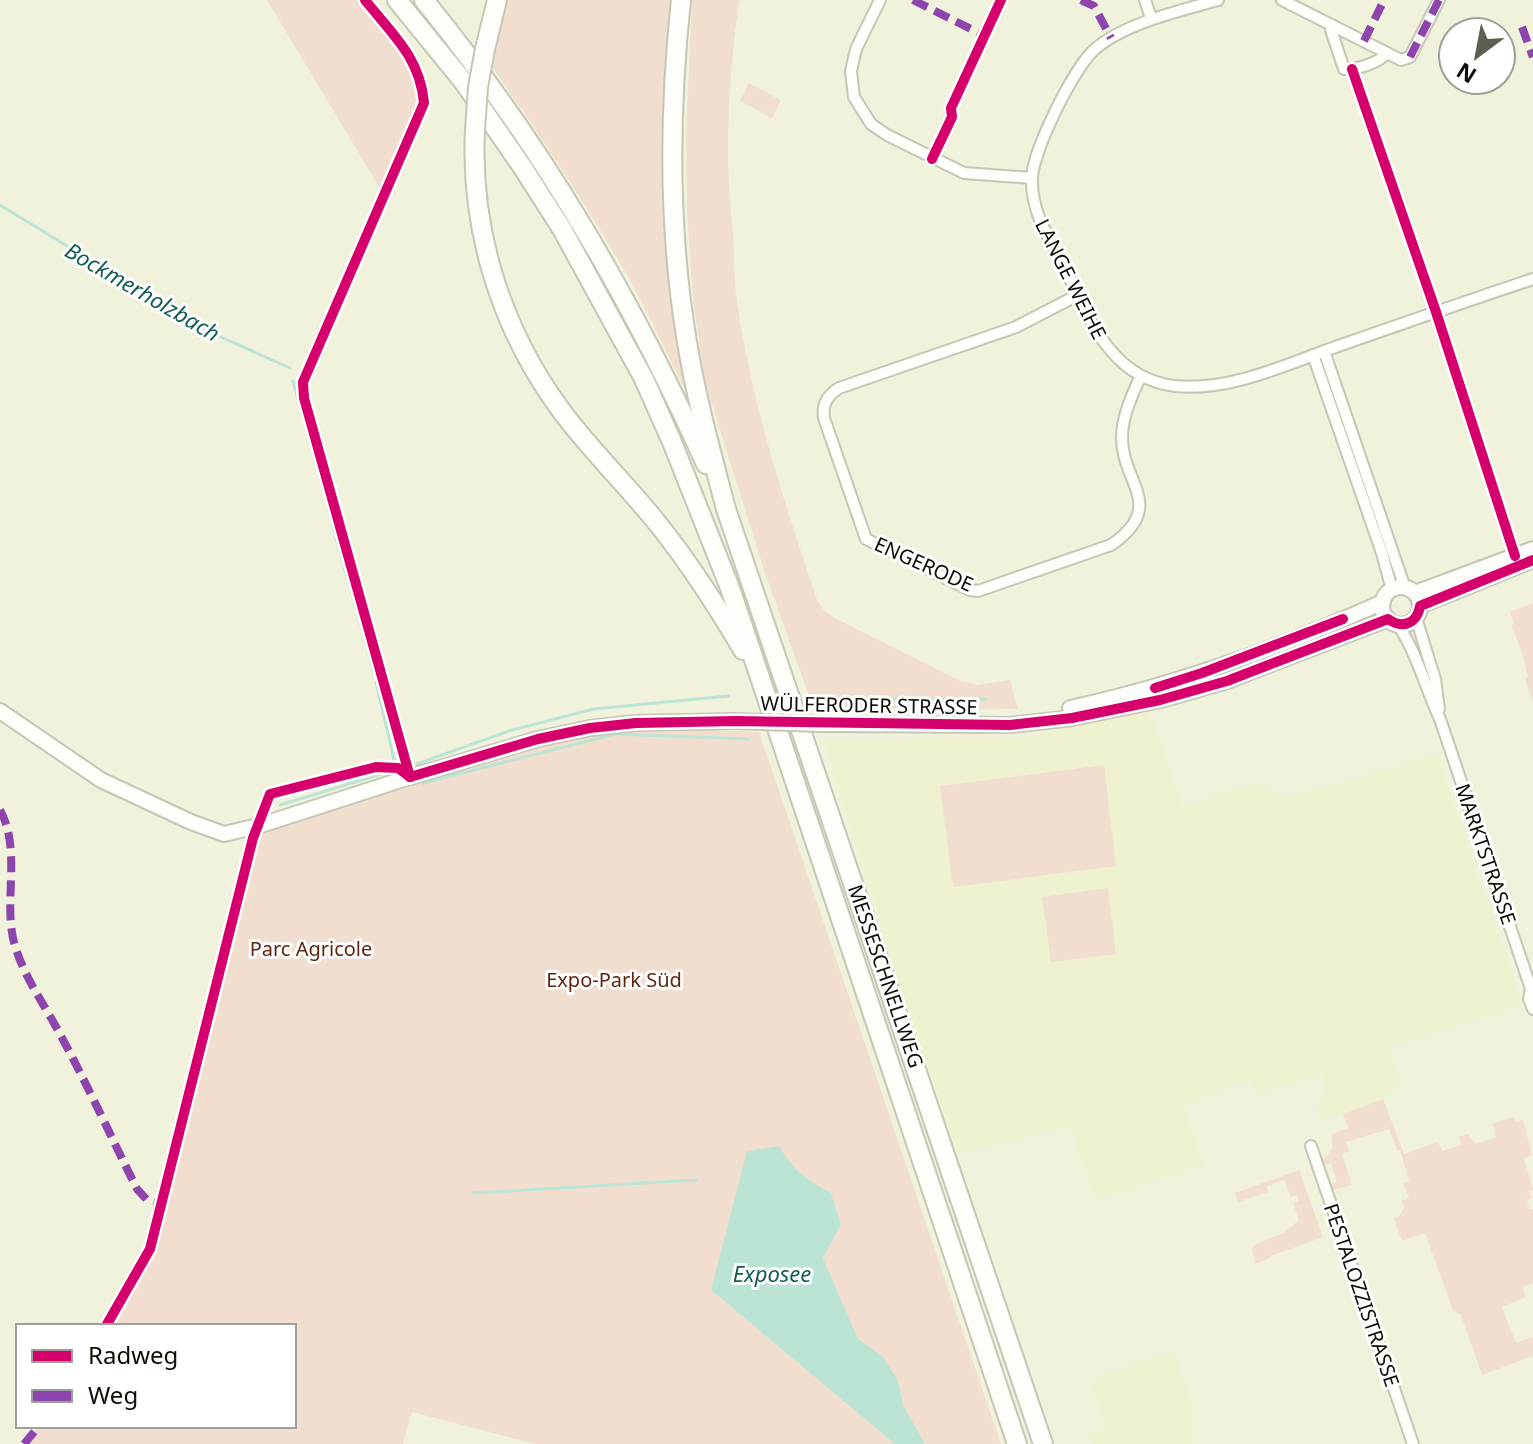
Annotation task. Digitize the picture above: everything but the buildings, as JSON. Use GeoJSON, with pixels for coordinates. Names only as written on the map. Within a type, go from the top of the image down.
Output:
{"type":"FeatureCollection","features":[{"type":"Feature","properties":{"kind":"highway"},"geometry":{"type":"LineString","coordinates":[[397,0],[463,81],[523,168],[601,297],[644,379],[672,442],[730,588],[761,679]]}},
{"type":"Feature","properties":{"kind":"highway"},"geometry":{"type":"LineString","coordinates":[[424,0],[479,68],[579,218],[660,367],[726,509]]}},
{"type":"Feature","properties":{"kind":"highway"},"geometry":{"type":"LineString","coordinates":[[497,0],[478,87],[473,161],[484,242],[501,301],[530,362],[560,409],[702,581],[761,679]]}},
{"type":"Feature","properties":{"kind":"highway"},"geometry":{"type":"LineString","coordinates":[[681,0],[672,125],[676,252],[692,367],[726,509]]}},
{"type":"Feature","properties":{"kind":"highway","name":"MESSESCHNELLWEG"},"geometry":{"type":"LineString","coordinates":[[726,509],[1043,1444]]}},
{"type":"Feature","properties":{"kind":"highway","name":"MESSESCHNELLWEG"},"geometry":{"type":"LineString","coordinates":[[761,679],[1008,1415],[1014,1444]]}},
{"type":"Feature","properties":{"kind":"street"},"geometry":{"type":"LineString","coordinates":[[880,0],[856,49],[851,71],[854,97],[861,113],[871,124],[897,141],[964,173],[1032,178]]}},
{"type":"Feature","properties":{"kind":"street"},"geometry":{"type":"LineString","coordinates":[[1145,0],[1151,18]]}},
{"type":"Feature","properties":{"kind":"street","name":"LANGE WEIHE"},"geometry":{"type":"LineString","coordinates":[[1218,0],[1151,18],[1095,49],[1084,60],[1033,166],[1038,217],[1076,296],[1110,352],[1141,376],[1177,386],[1213,385],[1313,355],[1533,279]]}},
{"type":"Feature","properties":{"kind":"street"},"geometry":{"type":"LineString","coordinates":[[1282,0],[1401,60],[1410,57],[1439,0]]}},
{"type":"Feature","properties":{"kind":"street"},"geometry":{"type":"LineString","coordinates":[[1332,25],[1344,69],[1383,58],[1387,53]]}},
{"type":"Feature","properties":{"kind":"street","name":"ENGERODE"},"geometry":{"type":"LineString","coordinates":[[1076,296],[1016,327],[867,378],[830,394],[823,409],[824,418],[866,539],[970,590],[978,591],[1111,545],[1128,530],[1138,512],[1139,494],[1121,439],[1141,376]]}},
{"type":"Feature","properties":{"kind":"street","name":"MARKTSTRASSE"},"geometry":{"type":"LineString","coordinates":[[1324,351],[1405,600],[1435,679],[1440,719]]}},
{"type":"Feature","properties":{"kind":"street","name":"MARKTSTRASSE"},"geometry":{"type":"LineString","coordinates":[[1313,355],[1386,563],[1405,600]]}},
{"type":"Feature","properties":{"kind":"street","name":"WÜLFERODER STRASSE"},"geometry":{"type":"LineString","coordinates":[[1144,697],[1533,549]]}},
{"type":"Feature","properties":{"kind":"street","name":"WÜLFERODER STRASSE"},"geometry":{"type":"LineString","coordinates":[[1405,600],[1533,560]]}},
{"type":"Feature","properties":{"kind":"street"},"geometry":{"type":"LineString","coordinates":[[1393,622],[1383,611],[1405,600]]}},
{"type":"Feature","properties":{"kind":"street","name":"WÜLFERODER STRASSE"},"geometry":{"type":"LineString","coordinates":[[0,711],[101,780],[224,834],[525,743],[590,728],[636,723],[736,721],[1000,724],[1010,717],[1144,697],[1256,672],[1393,622],[1407,624],[1405,600]]}},
{"type":"Feature","properties":{"kind":"street","name":"MARKTSTRASSE"},"geometry":{"type":"LineString","coordinates":[[1393,622],[1408,639],[1422,681],[1440,719],[1532,990],[1529,999],[1533,1009]]}},
{"type":"Feature","properties":{"kind":"street","name":"PESTALOZZISTRASSE"},"geometry":{"type":"LineString","coordinates":[[1311,1146],[1413,1444]]}},
{"type":"Feature","properties":{"kind":"shaded area"},"geometry":{"type":"Polygon","coordinates":[[[1149,709],[1183,807],[1252,783],[1287,797],[1437,755],[1523,1005],[1389,1047],[1402,1085],[1383,1099],[1343,1114],[1318,1119],[1318,1104],[1325,1090],[1321,1073],[1257,1095],[1251,1080],[1187,1103],[1184,1106],[1204,1164],[1097,1200],[1069,1127],[959,1154],[916,1035],[823,740],[1025,737],[1149,709]]]}},
{"type":"Feature","properties":{"kind":"shaded area"},"geometry":{"type":"Polygon","coordinates":[[[1174,1352],[1194,1406],[1190,1444],[1093,1444],[1087,1435],[1106,1428],[1091,1384],[1101,1375],[1174,1352]]]}},
{"type":"Feature","properties":{"kind":"green space"},"geometry":{"type":"Polygon","coordinates":[[[267,0],[359,0],[409,62],[420,90],[420,104],[408,137],[381,190],[267,0]]]}},
{"type":"Feature","properties":{"kind":"green space"},"geometry":{"type":"Polygon","coordinates":[[[508,0],[675,0],[673,14],[690,401],[627,275],[561,168],[491,65],[508,0]]]}},
{"type":"Feature","properties":{"kind":"green space"},"geometry":{"type":"Polygon","coordinates":[[[692,0],[739,0],[728,139],[737,302],[760,415],[817,600],[824,611],[835,618],[958,680],[977,685],[1010,680],[1018,709],[813,707],[765,573],[704,379],[693,298],[687,211],[686,136],[692,0]]]}},
{"type":"Feature","properties":{"kind":"green space"},"geometry":{"type":"Polygon","coordinates":[[[749,83],[781,100],[772,118],[740,101],[749,83]]]}},
{"type":"Feature","properties":{"kind":"green space"},"geometry":{"type":"Polygon","coordinates":[[[1533,603],[1533,703],[1510,612],[1533,603]]]}},
{"type":"Feature","properties":{"kind":"green space","name":"Expo-Park Süd"},"geometry":{"type":"Polygon","coordinates":[[[659,728],[759,732],[1001,1444],[925,1444],[903,1405],[898,1380],[882,1356],[858,1340],[823,1258],[841,1224],[831,1193],[810,1182],[786,1159],[711,1290],[895,1444],[536,1444],[412,1412],[403,1444],[25,1444],[37,1428],[296,1428],[296,1324],[107,1324],[150,1249],[255,833],[563,741],[605,732],[659,728]]]}},
{"type":"Feature","properties":{"kind":"green space"},"geometry":{"type":"Polygon","coordinates":[[[1104,765],[1116,866],[953,887],[940,786],[1104,765]]]}},
{"type":"Feature","properties":{"kind":"green space"},"geometry":{"type":"Polygon","coordinates":[[[1108,888],[1116,954],[1051,962],[1042,897],[1108,888]]]}},
{"type":"Feature","properties":{"kind":"green space"},"geometry":{"type":"Polygon","coordinates":[[[1383,1099],[1404,1154],[1438,1142],[1442,1151],[1461,1145],[1459,1137],[1468,1134],[1475,1144],[1496,1137],[1492,1124],[1514,1117],[1516,1122],[1523,1119],[1532,1155],[1524,1158],[1533,1190],[1529,1191],[1531,1198],[1527,1200],[1530,1210],[1533,1209],[1533,1283],[1523,1287],[1526,1297],[1502,1307],[1516,1343],[1533,1337],[1533,1356],[1482,1375],[1461,1315],[1453,1310],[1425,1233],[1402,1241],[1394,1218],[1404,1208],[1402,1201],[1409,1198],[1403,1184],[1409,1181],[1400,1150],[1397,1150],[1389,1129],[1346,1142],[1349,1151],[1342,1154],[1352,1185],[1327,1191],[1325,1186],[1337,1182],[1331,1163],[1318,1168],[1332,1149],[1332,1134],[1348,1128],[1343,1114],[1383,1099]]]}},
{"type":"Feature","properties":{"kind":"green space"},"geometry":{"type":"Polygon","coordinates":[[[1299,1170],[1323,1237],[1255,1264],[1252,1249],[1256,1244],[1284,1233],[1299,1220],[1293,1203],[1299,1201],[1297,1195],[1291,1197],[1284,1180],[1267,1186],[1268,1192],[1238,1202],[1235,1193],[1299,1170]]]}},
{"type":"Feature","properties":{"kind":"water","name":"Exposee"},"geometry":{"type":"Polygon","coordinates":[[[779,1146],[801,1174],[831,1193],[841,1224],[823,1258],[858,1339],[882,1356],[898,1380],[903,1405],[925,1444],[895,1444],[711,1290],[747,1151],[779,1146]]]}},
{"type":"Feature","properties":{"kind":"waterway","name":"Bockmerholzbach"},"geometry":{"type":"LineString","coordinates":[[0,205],[203,329],[290,368]]}},
{"type":"Feature","properties":{"kind":"waterway","name":"Bockmerholzbach"},"geometry":{"type":"LineString","coordinates":[[293,381],[325,495]]}},
{"type":"Feature","properties":{"kind":"waterway","name":"Bockmerholzbach"},"geometry":{"type":"LineString","coordinates":[[327,504],[347,577]]}},
{"type":"Feature","properties":{"kind":"waterway","name":"Bockmerholzbach"},"geometry":{"type":"LineString","coordinates":[[350,585],[374,673]]}},
{"type":"Feature","properties":{"kind":"waterway","name":"Bockmerholzbach"},"geometry":{"type":"LineString","coordinates":[[376,682],[395,764]]}},
{"type":"Feature","properties":{"kind":"waterway","name":"Bockmerholzbach"},"geometry":{"type":"LineString","coordinates":[[417,764],[512,730],[594,709],[728,696]]}},
{"type":"Feature","properties":{"kind":"waterway","name":"Bockmerholzbach"},"geometry":{"type":"LineString","coordinates":[[816,699],[986,699]]}},
{"type":"Feature","properties":{"kind":"waterway"},"geometry":{"type":"LineString","coordinates":[[423,783],[615,734],[749,739]]}},
{"type":"Feature","properties":{"kind":"waterway"},"geometry":{"type":"LineString","coordinates":[[280,805],[388,772]]}},
{"type":"Feature","properties":{"kind":"waterway"},"geometry":{"type":"LineString","coordinates":[[474,1193],[696,1180]]}},
{"type":"Feature","properties":{"kind":"marked path"},"geometry":{"type":"LineString","coordinates":[[913,0],[983,35]]}},
{"type":"Feature","properties":{"kind":"marked path"},"geometry":{"type":"LineString","coordinates":[[1081,0],[1094,6],[1111,38]]}},
{"type":"Feature","properties":{"kind":"marked path"},"geometry":{"type":"LineString","coordinates":[[1364,41],[1384,0]]}},
{"type":"Feature","properties":{"kind":"marked path"},"geometry":{"type":"LineString","coordinates":[[1410,57],[1439,0]]}},
{"type":"Feature","properties":{"kind":"marked path"},"geometry":{"type":"LineString","coordinates":[[1522,27],[1533,57]]}},
{"type":"Feature","properties":{"kind":"marked path"},"geometry":{"type":"LineString","coordinates":[[0,810],[10,843],[10,915],[20,959],[137,1189],[147,1200],[162,1204]]}},
{"type":"Feature","properties":{"kind":"marked path"},"geometry":{"type":"LineString","coordinates":[[24,1444],[37,1428]]}},
{"type":"Feature","properties":{"kind":"cycle path"},"geometry":{"type":"LineString","coordinates":[[365,0],[411,59],[424,103],[303,382],[304,398],[410,777]]}},
{"type":"Feature","properties":{"kind":"cycle path"},"geometry":{"type":"LineString","coordinates":[[932,159],[952,117],[951,108],[1001,0]]}},
{"type":"Feature","properties":{"kind":"cycle path"},"geometry":{"type":"LineString","coordinates":[[1352,69],[1436,312],[1515,556]]}},
{"type":"Feature","properties":{"kind":"cycle path"},"geometry":{"type":"LineString","coordinates":[[410,777],[538,739],[590,728],[636,723],[736,721],[1010,725],[1072,718],[1160,700],[1227,681],[1388,619],[1398,624],[1408,623],[1416,617],[1420,606],[1533,560]]}},
{"type":"Feature","properties":{"kind":"cycle path"},"geometry":{"type":"LineString","coordinates":[[1155,688],[1343,619]]}},
{"type":"Feature","properties":{"kind":"cycle path"},"geometry":{"type":"LineString","coordinates":[[107,1324],[150,1249],[253,838],[270,794],[376,767],[398,768],[410,777]]}},
{"type":"Feature","properties":{"kind":"park label","name":"Parc Agricole"},"geometry":{"type":"Point","coordinates":[311,948]}}]}
